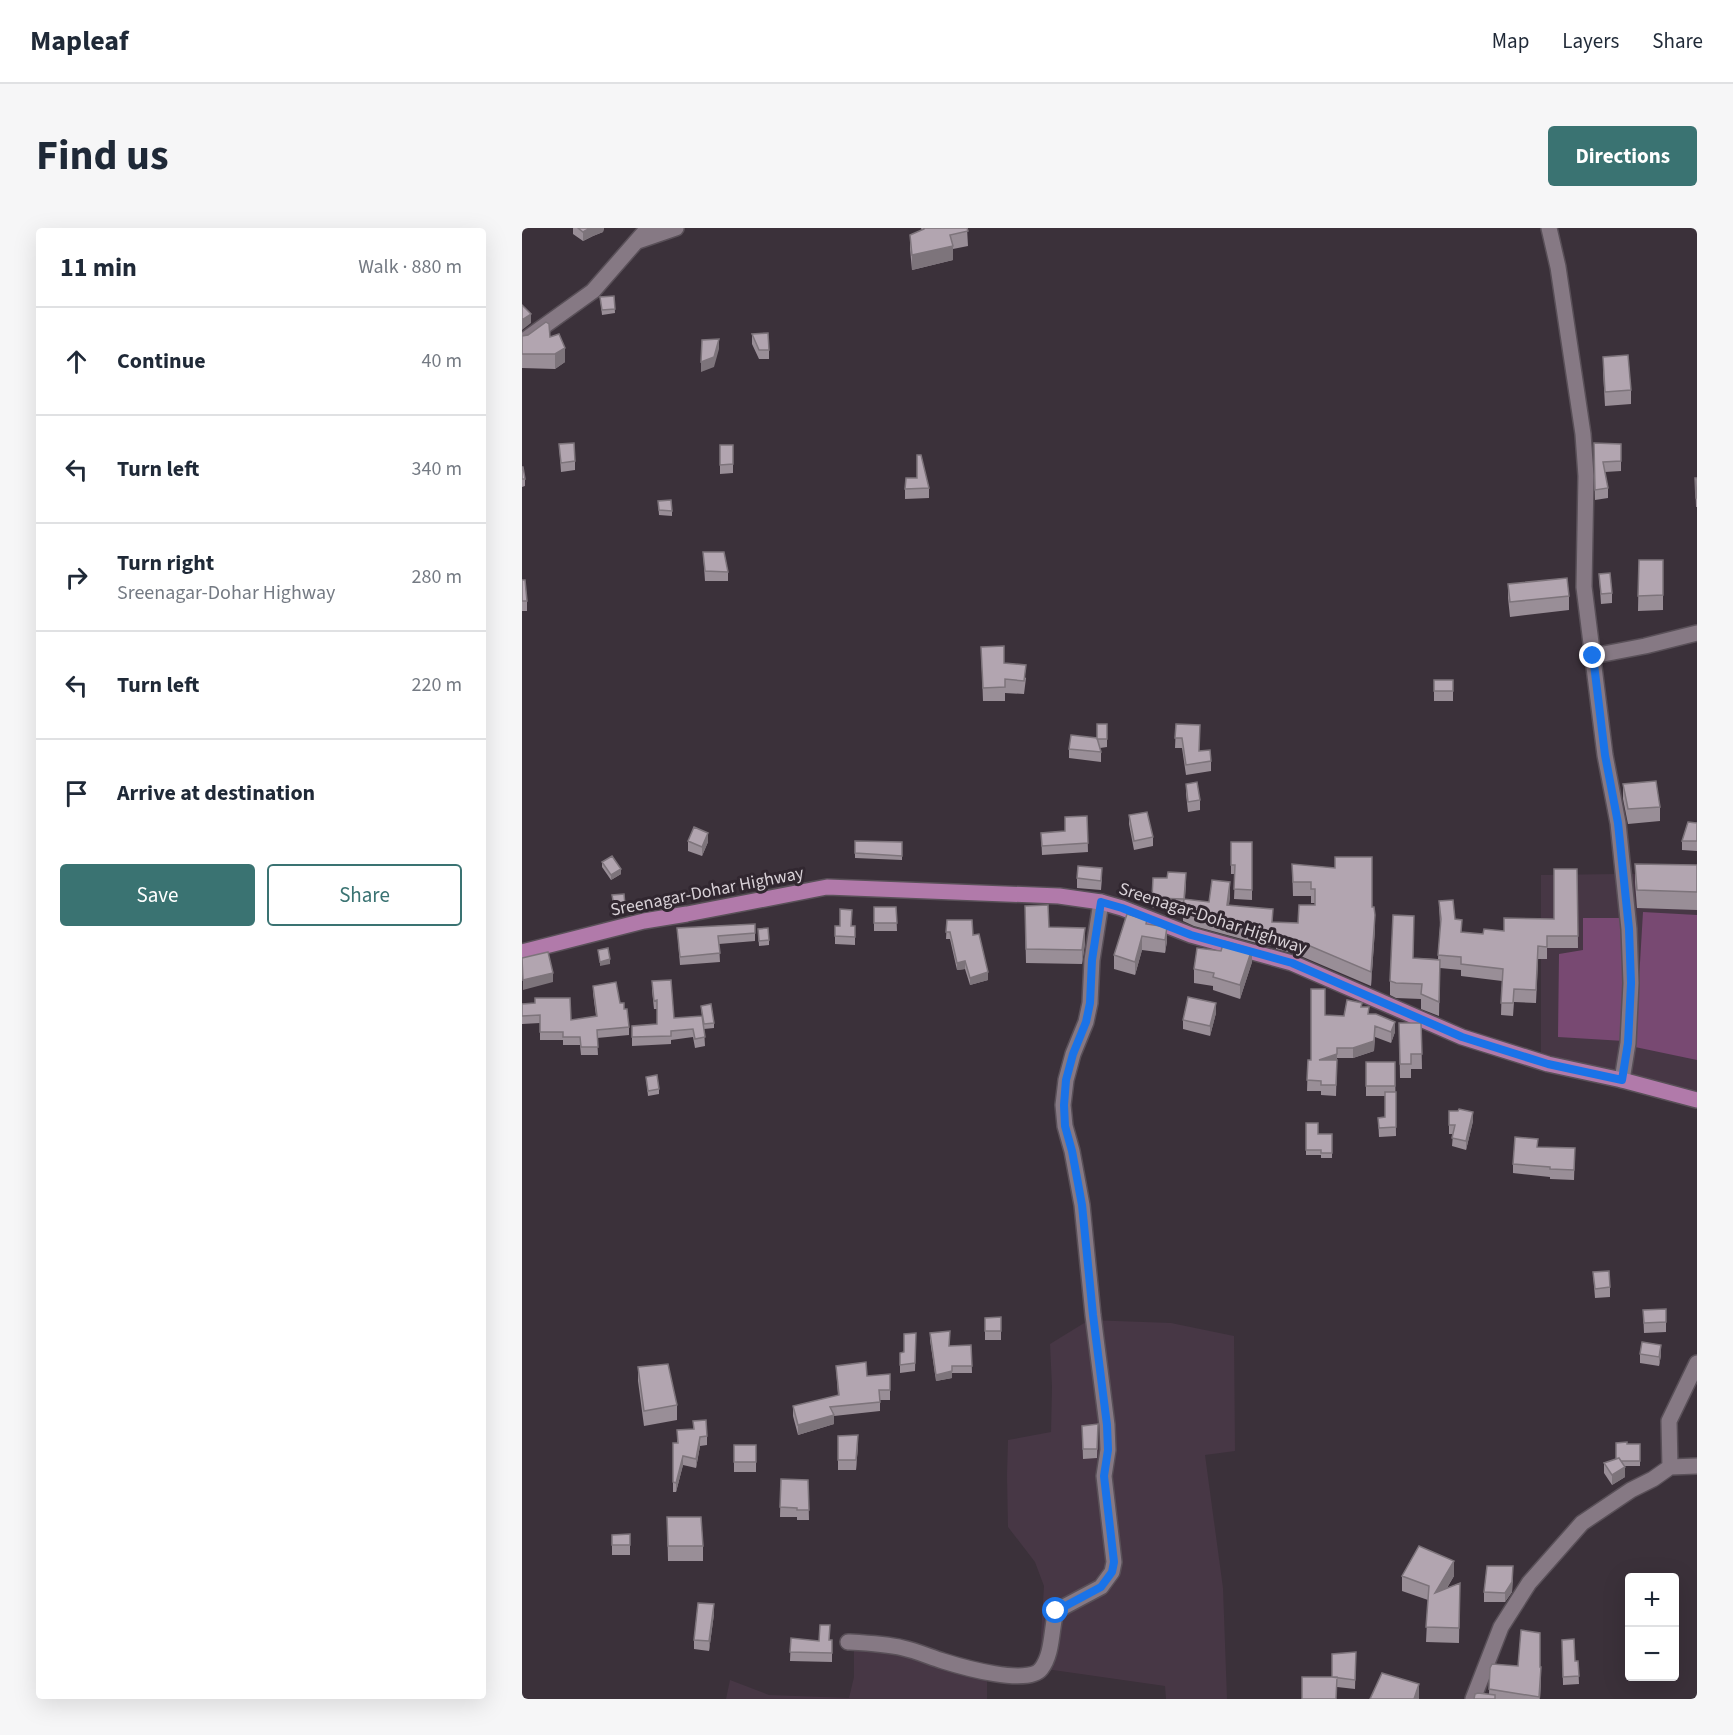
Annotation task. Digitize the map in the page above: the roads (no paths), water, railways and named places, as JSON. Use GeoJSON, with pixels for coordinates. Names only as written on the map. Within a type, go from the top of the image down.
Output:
{"type":"FeatureCollection","features":[{"type":"Feature","properties":{"kind":"main road","name":"Sreenagar-Dohar Highway"},"geometry":{"type":"LineString","coordinates":[[522,952],[644,921],[827,887],[1059,896],[1101,902],[1122,908],[1191,935],[1292,963],[1462,1037],[1548,1064],[1622,1080],[1697,1100]]}},
{"type":"Feature","properties":{"kind":"street"},"geometry":{"type":"LineString","coordinates":[[522,342],[593,291],[643,234],[676,228]]}},
{"type":"Feature","properties":{"kind":"street"},"geometry":{"type":"LineString","coordinates":[[1549,228],[1558,267],[1583,434],[1586,476],[1584,587],[1605,755],[1618,823],[1629,929],[1631,983],[1628,1043],[1622,1080]]}},
{"type":"Feature","properties":{"kind":"street"},"geometry":{"type":"LineString","coordinates":[[1593,656],[1697,633]]}},
{"type":"Feature","properties":{"kind":"street"},"geometry":{"type":"LineString","coordinates":[[848,1642],[905,1648],[969,1669],[1015,1676],[1030,1675],[1040,1672],[1045,1663],[1056,1611],[1101,1587],[1112,1572],[1114,1562],[1104,1476],[1108,1450],[1107,1425],[1082,1205],[1065,1126],[1064,1105],[1066,1080],[1073,1054],[1086,1022],[1090,1003],[1092,960],[1101,902]]}},
{"type":"Feature","properties":{"kind":"street"},"geometry":{"type":"LineString","coordinates":[[1670,1467],[1669,1421],[1697,1363]]}},
{"type":"Feature","properties":{"kind":"street"},"geometry":{"type":"LineString","coordinates":[[1473,1699],[1501,1627],[1529,1583],[1582,1523],[1670,1467],[1697,1466]]}}]}
